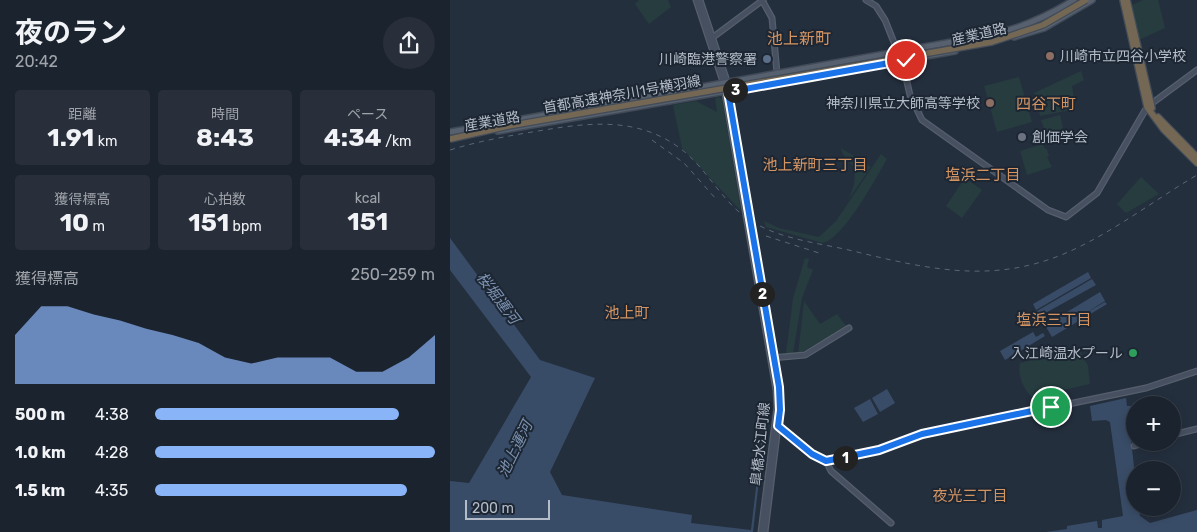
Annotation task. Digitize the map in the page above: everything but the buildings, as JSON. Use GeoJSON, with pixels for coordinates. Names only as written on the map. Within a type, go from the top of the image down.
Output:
{"type":"FeatureCollection","features":[{"type":"Feature","properties":{"kind":"highway","name":"首都高速神奈川1号横羽線"},"geometry":{"type":"LineString","coordinates":[[450,137],[486,126],[992,39],[1036,24],[1080,0]]}},
{"type":"Feature","properties":{"kind":"highway","name":"首都高速神奈川1号横羽線"},"geometry":{"type":"LineString","coordinates":[[450,137],[992,42],[1037,28],[1086,0]]}},
{"type":"Feature","properties":{"kind":"highway"},"geometry":{"type":"LineString","coordinates":[[1123,0],[1149,106],[1197,163]]}},
{"type":"Feature","properties":{"kind":"highway"},"geometry":{"type":"LineString","coordinates":[[1127,0],[1149,106]]}},
{"type":"Feature","properties":{"kind":"highway"},"geometry":{"type":"LineString","coordinates":[[1172,135],[1197,157]]}},
{"type":"Feature","properties":{"kind":"main road","name":"産業道路"},"geometry":{"type":"LineString","coordinates":[[450,137],[521,118],[1012,31],[1044,18],[1074,0]]}},
{"type":"Feature","properties":{"kind":"main road","name":"産業道路"},"geometry":{"type":"LineString","coordinates":[[450,137],[726,92],[990,44],[1028,33],[1059,20],[1092,0]]}},
{"type":"Feature","properties":{"kind":"street","name":"皐橋水江町線"},"geometry":{"type":"LineString","coordinates":[[696,0],[725,82]]}},
{"type":"Feature","properties":{"kind":"street","name":"皐橋水江町線"},"geometry":{"type":"LineString","coordinates":[[700,0],[725,82],[780,402],[763,532]]}},
{"type":"Feature","properties":{"kind":"street"},"geometry":{"type":"LineString","coordinates":[[712,38],[762,0],[772,18],[778,73]]}},
{"type":"Feature","properties":{"kind":"street"},"geometry":{"type":"LineString","coordinates":[[866,0],[879,10],[901,61],[910,95],[923,122],[1048,210],[1066,217],[1070,217],[1097,193],[1149,106],[1197,70]]}},
{"type":"Feature","properties":{"kind":"street","name":"皐橋水江町線"},"geometry":{"type":"LineString","coordinates":[[726,92],[772,357]]}},
{"type":"Feature","properties":{"kind":"street"},"geometry":{"type":"LineString","coordinates":[[640,98],[644,106]]}},
{"type":"Feature","properties":{"kind":"street"},"geometry":{"type":"LineString","coordinates":[[533,116],[539,124]]}},
{"type":"Feature","properties":{"kind":"street"},"geometry":{"type":"LineString","coordinates":[[521,118],[523,126]]}},
{"type":"Feature","properties":{"kind":"street"},"geometry":{"type":"LineString","coordinates":[[772,357],[804,355],[849,328]]}},
{"type":"Feature","properties":{"kind":"street"},"geometry":{"type":"LineString","coordinates":[[776,424],[812,454],[826,461],[879,450],[922,434],[1146,388],[1197,371]]}},
{"type":"Feature","properties":{"kind":"street"},"geometry":{"type":"LineString","coordinates":[[1181,433],[1197,429]]}},
{"type":"Feature","properties":{"kind":"street"},"geometry":{"type":"LineString","coordinates":[[826,461],[830,470],[891,524]]}},
{"type":"Feature","properties":{"kind":"green space"},"geometry":{"type":"Polygon","coordinates":[[[639,0],[668,0],[671,7],[649,24],[635,4],[639,0]]]}},
{"type":"Feature","properties":{"kind":"green space"},"geometry":{"type":"Polygon","coordinates":[[[1143,0],[1158,0],[1165,28],[1139,40],[1132,5],[1143,0]]]}},
{"type":"Feature","properties":{"kind":"green space"},"geometry":{"type":"Polygon","coordinates":[[[1081,71],[1084,80],[1072,86],[1076,109],[1040,116],[1034,93],[1081,71]]]}},
{"type":"Feature","properties":{"kind":"green space"},"geometry":{"type":"Polygon","coordinates":[[[1019,77],[1032,122],[997,132],[984,86],[1019,77]]]}},
{"type":"Feature","properties":{"kind":"green space"},"geometry":{"type":"Polygon","coordinates":[[[719,97],[722,99],[741,211],[682,148],[673,105],[696,101],[717,112],[715,98],[719,97]]]}},
{"type":"Feature","properties":{"kind":"green space"},"geometry":{"type":"Polygon","coordinates":[[[1060,115],[1064,132],[1047,137],[1041,120],[1060,115]]]}},
{"type":"Feature","properties":{"kind":"green space"},"geometry":{"type":"Polygon","coordinates":[[[1043,144],[1045,149],[1047,149],[1049,156],[1047,157],[1052,167],[1027,175],[1020,151],[1043,144]]]}},
{"type":"Feature","properties":{"kind":"green space"},"geometry":{"type":"Polygon","coordinates":[[[841,148],[871,167],[848,200],[855,174],[852,165],[841,148]]]}},
{"type":"Feature","properties":{"kind":"green space"},"geometry":{"type":"Polygon","coordinates":[[[881,154],[887,159],[850,219],[831,239],[823,243],[766,227],[764,221],[779,228],[819,237],[836,221],[881,154]]]}},
{"type":"Feature","properties":{"kind":"green space"},"geometry":{"type":"Polygon","coordinates":[[[1141,177],[1159,194],[1126,213],[1117,204],[1141,177]]]}},
{"type":"Feature","properties":{"kind":"green space"},"geometry":{"type":"Polygon","coordinates":[[[965,178],[982,190],[962,218],[946,206],[965,178]]]}},
{"type":"Feature","properties":{"kind":"green space"},"geometry":{"type":"Polygon","coordinates":[[[805,258],[809,259],[807,267],[813,270],[802,298],[793,354],[786,353],[793,298],[805,258]]]}},
{"type":"Feature","properties":{"kind":"green space"},"geometry":{"type":"Polygon","coordinates":[[[804,301],[820,324],[837,314],[847,327],[798,354],[804,301]]]}},
{"type":"Feature","properties":{"kind":"green space"},"geometry":{"type":"Polygon","coordinates":[[[1069,350],[1080,351],[1088,366],[1090,384],[1032,397],[1022,381],[1019,372],[1020,363],[1069,350]]]}},
{"type":"Feature","properties":{"kind":"water","name":"池上運河"},"geometry":{"type":"Polygon","coordinates":[[[450,238],[540,360],[595,378],[550,472],[562,495],[692,515],[691,523],[751,530],[762,437],[764,437],[753,532],[450,532],[450,481],[469,483],[531,377],[450,270],[450,238]]]}},
{"type":"Feature","properties":{"kind":"water"},"geometry":{"type":"Polygon","coordinates":[[[1088,272],[1091,278],[1036,310],[1033,304],[1088,272]]]}},
{"type":"Feature","properties":{"kind":"water"},"geometry":{"type":"Polygon","coordinates":[[[1092,279],[1096,285],[1040,316],[1037,311],[1092,279]]]}},
{"type":"Feature","properties":{"kind":"water"},"geometry":{"type":"Polygon","coordinates":[[[1100,292],[1105,301],[1084,314],[1105,302],[1107,304],[1052,337],[1046,327],[1049,323],[1100,292]]]}},
{"type":"Feature","properties":{"kind":"water"},"geometry":{"type":"Polygon","coordinates":[[[1033,332],[1036,337],[1043,333],[1045,336],[1005,360],[1000,351],[1033,332]]]}},
{"type":"Feature","properties":{"kind":"water"},"geometry":{"type":"Polygon","coordinates":[[[887,389],[895,403],[880,412],[872,398],[887,389]]]}},
{"type":"Feature","properties":{"kind":"water"},"geometry":{"type":"Polygon","coordinates":[[[1126,398],[1126,451],[1132,451],[1133,461],[1126,461],[1126,516],[1140,516],[1150,523],[1181,516],[1197,510],[1197,532],[1046,532],[1097,521],[1098,528],[1102,528],[1102,520],[1123,516],[1110,422],[1106,420],[1092,421],[1090,406],[1126,398]]]}},
{"type":"Feature","properties":{"kind":"water"},"geometry":{"type":"Polygon","coordinates":[[[870,399],[878,414],[863,422],[854,408],[870,399]]]}},
{"type":"Feature","properties":{"kind":"railway"},"geometry":{"type":"LineString","coordinates":[[450,150],[505,137],[577,125],[597,124],[634,127],[669,141],[686,153],[741,214],[775,233],[912,264],[968,271],[996,270],[1052,259],[1096,238],[1197,175]]}},
{"type":"Feature","properties":{"kind":"railway"},"geometry":{"type":"LineString","coordinates":[[652,140],[684,163],[716,199]]}},
{"type":"Feature","properties":{"kind":"railway"},"geometry":{"type":"LineString","coordinates":[[766,236],[819,253]]}},
{"type":"Feature","properties":{"kind":"place","name":"川崎市立四谷小学校"},"geometry":{"type":"Point","coordinates":[1050,56]}},
{"type":"Feature","properties":{"kind":"place","name":"川崎臨港警察署"},"geometry":{"type":"Point","coordinates":[767,59]}},
{"type":"Feature","properties":{"kind":"place","name":"神奈川県立大師高等学校"},"geometry":{"type":"Point","coordinates":[990,103]}},
{"type":"Feature","properties":{"kind":"place","name":"創価学会"},"geometry":{"type":"Point","coordinates":[1022,137]}},
{"type":"Feature","properties":{"kind":"place","name":"入江崎温水プール"},"geometry":{"type":"Point","coordinates":[1133,353]}},
{"type":"Feature","properties":{"kind":"district","name":"池上新町"},"geometry":{"type":"Point","coordinates":[799,38]}},
{"type":"Feature","properties":{"kind":"district","name":"四谷下町"},"geometry":{"type":"Point","coordinates":[1046,104]}},
{"type":"Feature","properties":{"kind":"district","name":"池上新町三丁目"},"geometry":{"type":"Point","coordinates":[815,165]}},
{"type":"Feature","properties":{"kind":"district","name":"塩浜二丁目"},"geometry":{"type":"Point","coordinates":[983,175]}},
{"type":"Feature","properties":{"kind":"district","name":"池上町"},"geometry":{"type":"Point","coordinates":[627,313]}},
{"type":"Feature","properties":{"kind":"district","name":"塩浜三丁目"},"geometry":{"type":"Point","coordinates":[1054,320]}},
{"type":"Feature","properties":{"kind":"district","name":"夜光三丁目"},"geometry":{"type":"Point","coordinates":[970,496]}},
{"type":"Feature","properties":{"kind":"route"},"geometry":{"type":"LineString","coordinates":[[906,60],[728,92],[779,387],[780,410],[778,426],[817,458],[826,461],[879,450],[922,434],[1051,407]]}},
{"type":"Feature","properties":{"kind":"water label","name":"桜堀運河"},"geometry":{"type":"Point","coordinates":[498,298]}}]}
